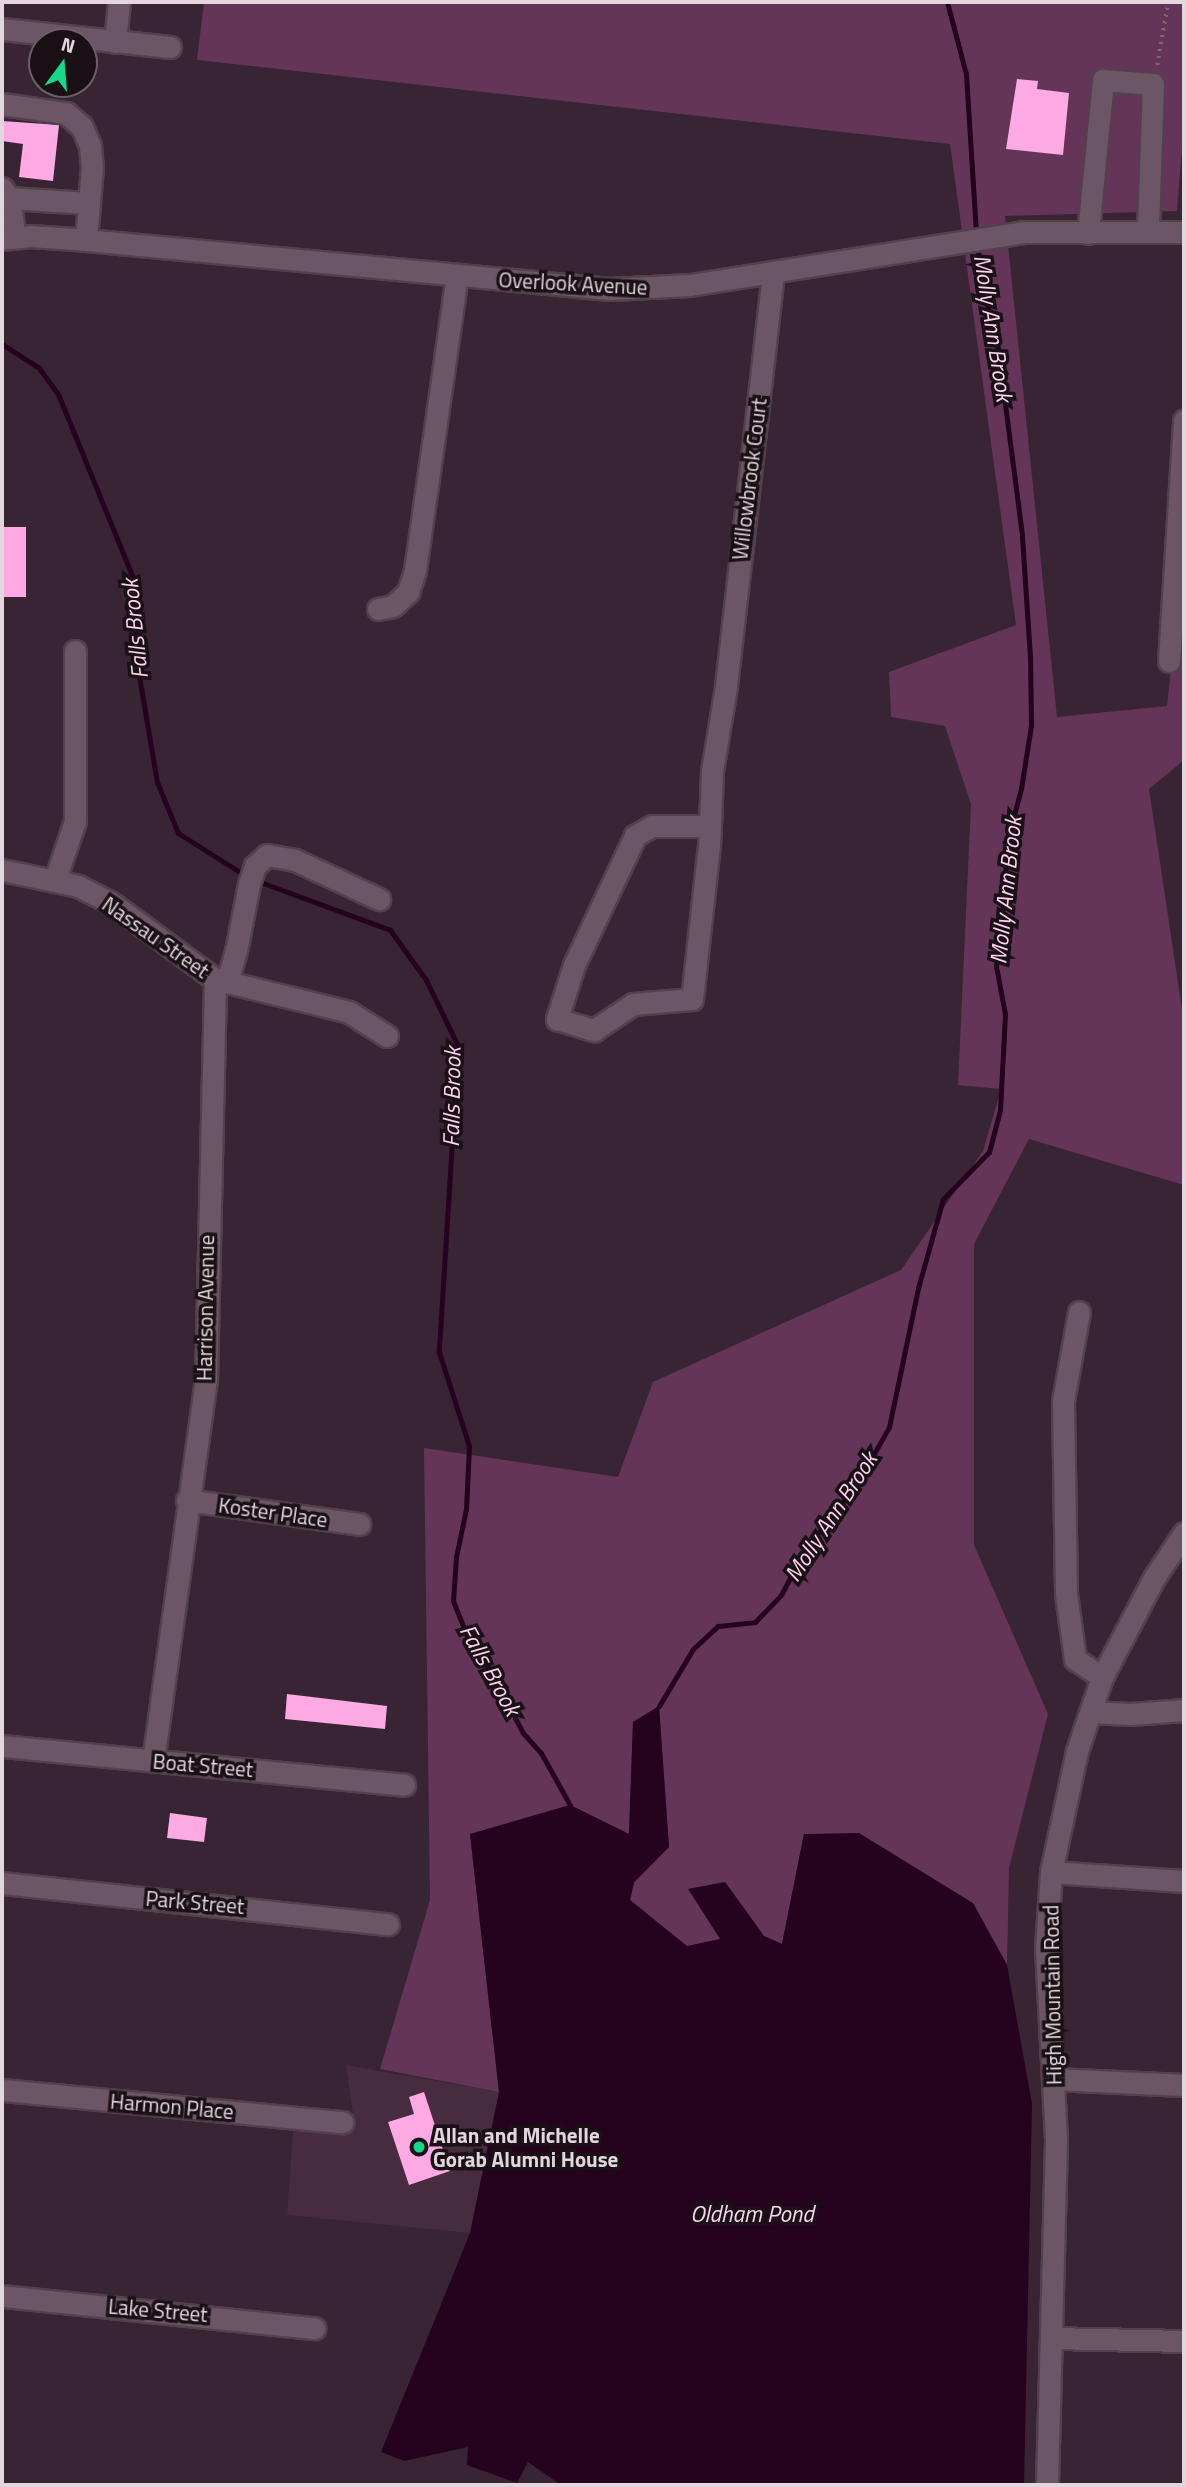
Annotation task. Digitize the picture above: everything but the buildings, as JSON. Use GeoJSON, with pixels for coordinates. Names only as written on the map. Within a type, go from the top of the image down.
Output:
{"type":"FeatureCollection","features":[{"type":"Feature","properties":{"kind":"street"},"geometry":{"type":"LineString","coordinates":[[115,42],[119,2]]}},
{"type":"Feature","properties":{"kind":"street"},"geometry":{"type":"LineString","coordinates":[[2,29],[170,47]]}},
{"type":"Feature","properties":{"kind":"street"},"geometry":{"type":"LineString","coordinates":[[1088,233],[1103,80],[1153,84],[1148,230]]}},
{"type":"Feature","properties":{"kind":"street"},"geometry":{"type":"LineString","coordinates":[[2,104],[66,113],[82,127],[90,146],[86,240]]}},
{"type":"Feature","properties":{"kind":"street"},"geometry":{"type":"LineString","coordinates":[[8,238],[6,193],[89,203]]}},
{"type":"Feature","properties":{"kind":"street","name":"Overlook Avenue"},"geometry":{"type":"LineString","coordinates":[[8,238],[86,240],[610,289],[690,285],[1026,232],[1184,232]]}},
{"type":"Feature","properties":{"kind":"street","name":"Willowbrook Court"},"geometry":{"type":"LineString","coordinates":[[710,827],[652,826],[635,836],[574,965],[558,1019],[594,1030],[633,1004],[692,999],[710,827],[712,771],[726,686],[773,272]]}},
{"type":"Feature","properties":{"kind":"street"},"geometry":{"type":"LineString","coordinates":[[378,609],[393,606],[408,592],[415,570],[457,275]]}},
{"type":"Feature","properties":{"kind":"street"},"geometry":{"type":"LineString","coordinates":[[1169,661],[1184,420]]}},
{"type":"Feature","properties":{"kind":"street"},"geometry":{"type":"LineString","coordinates":[[55,880],[75,821],[75,651]]}},
{"type":"Feature","properties":{"kind":"street","name":"Harrison Avenue"},"geometry":{"type":"LineString","coordinates":[[153,1761],[208,1353],[205,1286],[221,980],[236,951],[252,875],[267,855],[295,860],[379,899]]}},
{"type":"Feature","properties":{"kind":"street","name":"Nassau Street"},"geometry":{"type":"LineString","coordinates":[[2,870],[78,886],[110,902],[221,980],[349,1012],[387,1036]]}},
{"type":"Feature","properties":{"kind":"street"},"geometry":{"type":"LineString","coordinates":[[1079,1312],[1063,1401],[1066,1594],[1075,1659],[1102,1678]]}},
{"type":"Feature","properties":{"kind":"street","name":"Koster Place"},"geometry":{"type":"LineString","coordinates":[[187,1500],[359,1524]]}},
{"type":"Feature","properties":{"kind":"street","name":"High Mountain Road"},"geometry":{"type":"LineString","coordinates":[[1047,2485],[1056,2140],[1046,1948],[1051,1872],[1071,1774],[1102,1678],[1154,1577],[1184,1533]]}},
{"type":"Feature","properties":{"kind":"street"},"geometry":{"type":"LineString","coordinates":[[1090,1712],[1130,1714],[1184,1710]]}},
{"type":"Feature","properties":{"kind":"street","name":"Boat Street"},"geometry":{"type":"LineString","coordinates":[[2,1746],[404,1785]]}},
{"type":"Feature","properties":{"kind":"street"},"geometry":{"type":"LineString","coordinates":[[1051,1872],[1184,1881]]}},
{"type":"Feature","properties":{"kind":"street","name":"Park Street"},"geometry":{"type":"LineString","coordinates":[[2,1883],[388,1924]]}},
{"type":"Feature","properties":{"kind":"street"},"geometry":{"type":"LineString","coordinates":[[1054,2079],[1184,2085]]}},
{"type":"Feature","properties":{"kind":"street","name":"Harmon Place"},"geometry":{"type":"LineString","coordinates":[[2,2090],[342,2122]]}},
{"type":"Feature","properties":{"kind":"street","name":"Lake Street"},"geometry":{"type":"LineString","coordinates":[[2,2296],[314,2328]]}},
{"type":"Feature","properties":{"kind":"street"},"geometry":{"type":"LineString","coordinates":[[1052,2338],[1184,2341]]}},
{"type":"Feature","properties":{"kind":"path"},"geometry":{"type":"LineString","coordinates":[[1153,84],[1168,2]]}},
{"type":"Feature","properties":{"kind":"shaded area"},"geometry":{"type":"Polygon","coordinates":[[[204,2],[1184,2],[1184,124],[1177,211],[1005,216],[1057,717],[1167,706],[1173,649],[1184,653],[1184,760],[1149,789],[1184,1023],[1184,1185],[1029,1139],[974,1244],[974,1545],[1048,1714],[1009,1868],[1007,1965],[973,1903],[804,1834],[782,1944],[764,1936],[725,1882],[721,1939],[687,1947],[630,1900],[634,1883],[669,1847],[659,1707],[633,1722],[629,1834],[570,1805],[470,1834],[499,2092],[380,2069],[430,1900],[424,1448],[618,1477],[653,1382],[901,1270],[983,1151],[1001,1089],[958,1085],[971,804],[945,726],[891,717],[889,672],[1016,625],[950,144],[197,60],[204,2]]]}},
{"type":"Feature","properties":{"kind":"shaded area"},"geometry":{"type":"Polygon","coordinates":[[[346,2065],[499,2092],[470,2233],[287,2215],[294,2118],[354,2122],[346,2065]]]}},
{"type":"Feature","properties":{"kind":"water","name":"Oldham Pond"},"geometry":{"type":"Polygon","coordinates":[[[659,1706],[669,1847],[634,1882],[630,1900],[687,1946],[720,1939],[688,1889],[725,1882],[764,1936],[782,1944],[804,1834],[859,1833],[973,1903],[1007,1965],[1032,2104],[1024,2485],[561,2485],[528,2462],[517,2483],[467,2465],[468,2447],[404,2461],[381,2452],[470,2233],[499,2092],[470,1834],[570,1805],[629,1834],[633,1722],[659,1706]]]}},
{"type":"Feature","properties":{"kind":"waterway","name":"Molly Ann Brook"},"geometry":{"type":"LineString","coordinates":[[947,2],[966,74],[976,234]]}},
{"type":"Feature","properties":{"kind":"waterway","name":"Molly Ann Brook"},"geometry":{"type":"LineString","coordinates":[[659,1706],[693,1649],[718,1626],[755,1622],[781,1595],[803,1553],[858,1482],[889,1427],[918,1288],[943,1199],[989,1152],[1000,1110],[1005,1014],[996,966],[1006,880],[1005,849],[1021,789],[1031,725],[1030,657],[1022,535],[998,349],[982,284],[977,243]]}},
{"type":"Feature","properties":{"kind":"waterway","name":"Falls Brook"},"geometry":{"type":"LineString","coordinates":[[2,344],[39,368],[58,394],[132,575],[138,670],[157,782],[178,833],[246,876]]}},
{"type":"Feature","properties":{"kind":"waterway","name":"Falls Brook"},"geometry":{"type":"LineString","coordinates":[[255,880],[390,930],[426,980],[458,1046],[439,1352],[469,1446],[466,1509],[456,1557],[453,1601],[470,1643],[490,1670],[523,1733],[541,1753],[570,1805]]}},
{"type":"Feature","properties":{"kind":"place","name":"Allan and Michelle Gorab Alumni House"},"geometry":{"type":"Point","coordinates":[419,2147]}}]}
